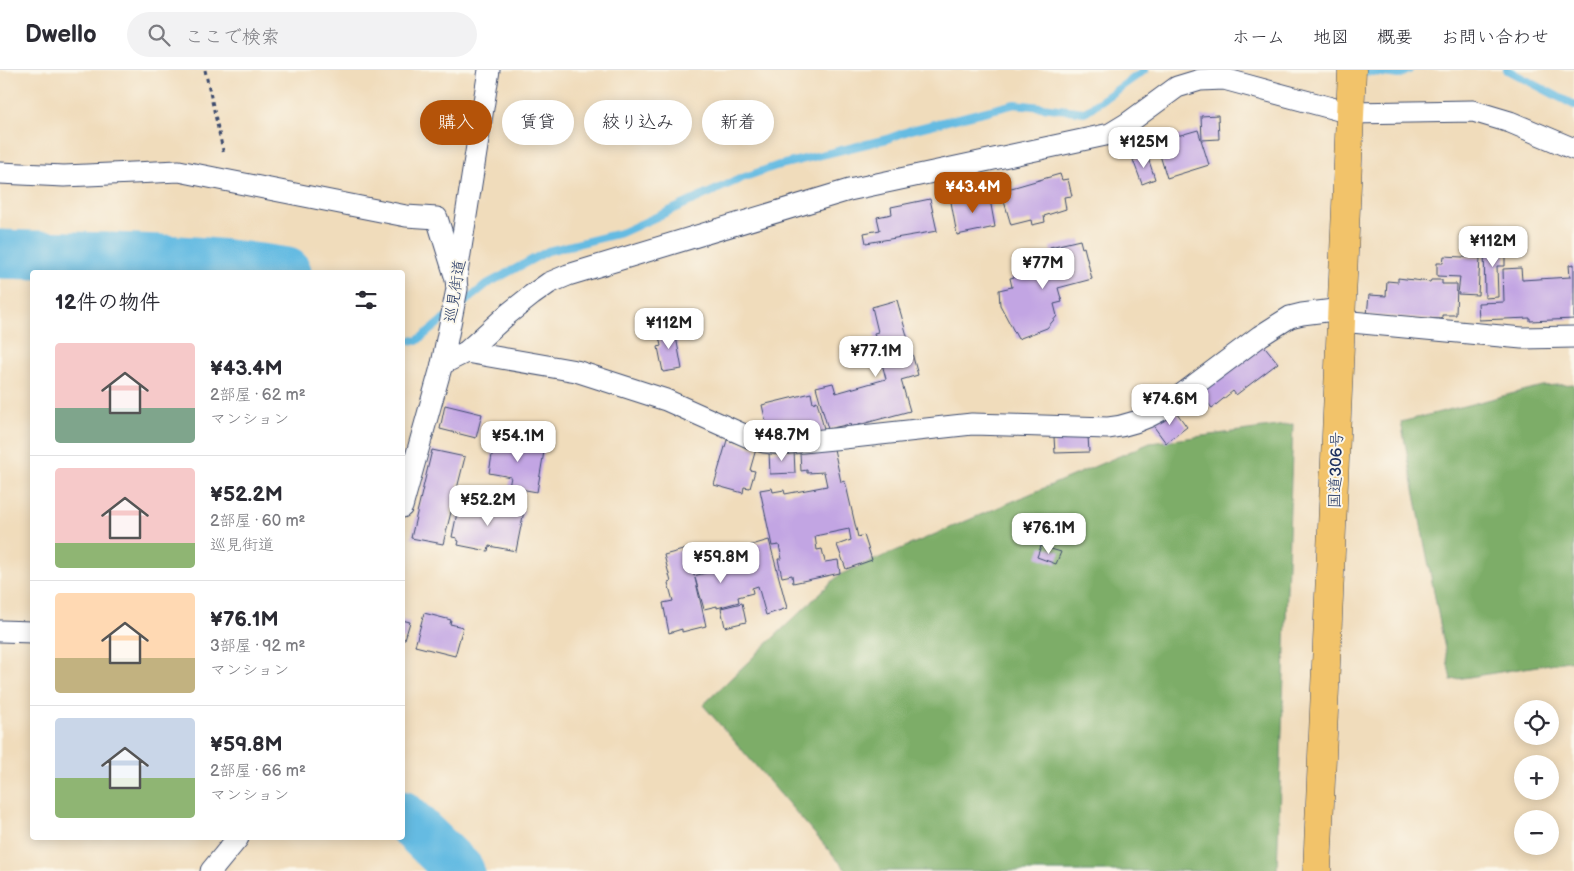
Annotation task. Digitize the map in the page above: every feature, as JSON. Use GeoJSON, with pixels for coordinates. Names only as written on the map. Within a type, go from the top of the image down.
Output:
{"type":"FeatureCollection","features":[{"type":"Feature","properties":{"kind":"highway","name":"国道306号"},"geometry":{"type":"LineString","coordinates":[[1317,871],[1351,93]]}},
{"type":"Feature","properties":{"kind":"street","name":"巡見街道"},"geometry":{"type":"LineString","coordinates":[[405,496],[444,354],[489,70]]}},
{"type":"Feature","properties":{"kind":"street"},"geometry":{"type":"LineString","coordinates":[[466,352],[532,295],[549,283],[568,275],[849,190],[1110,134],[1177,87],[1200,80],[1224,80],[1351,93],[1473,111],[1510,122],[1574,149]]}},
{"type":"Feature","properties":{"kind":"street"},"geometry":{"type":"LineString","coordinates":[[0,173],[64,176],[179,171],[406,216],[437,218],[456,284]]}},
{"type":"Feature","properties":{"kind":"street"},"geometry":{"type":"LineString","coordinates":[[444,354],[466,352],[576,371],[666,400],[751,438],[781,444],[972,424],[1108,428],[1126,426],[1145,419],[1161,410],[1260,336],[1290,317],[1302,314],[1341,315],[1522,338],[1574,336]]}},
{"type":"Feature","properties":{"kind":"street"},"geometry":{"type":"LineString","coordinates":[[0,631],[30,632]]}},
{"type":"Feature","properties":{"kind":"street"},"geometry":{"type":"LineString","coordinates":[[210,871],[236,840]]}},
{"type":"Feature","properties":{"kind":"path"},"geometry":{"type":"LineString","coordinates":[[205,70],[230,180]]}},
{"type":"Feature","properties":{"kind":"green space"},"geometry":{"type":"Polygon","coordinates":[[[1574,384],[1574,660],[1451,680],[1401,422],[1542,386],[1574,384]]]}},
{"type":"Feature","properties":{"kind":"green space"},"geometry":{"type":"Polygon","coordinates":[[[1293,424],[1277,871],[847,871],[703,705],[839,575],[1150,443],[1293,424]]]}},
{"type":"Feature","properties":{"kind":"building"},"geometry":{"type":"Polygon","coordinates":[[[1218,115],[1219,139],[1202,140],[1201,116],[1218,115]]]}},
{"type":"Feature","properties":{"kind":"building"},"geometry":{"type":"Polygon","coordinates":[[[1198,130],[1209,165],[1167,178],[1156,142],[1198,130]]]}},
{"type":"Feature","properties":{"kind":"building"},"geometry":{"type":"Polygon","coordinates":[[[1147,155],[1155,179],[1142,184],[1133,160],[1147,155]]]}},
{"type":"Feature","properties":{"kind":"building"},"geometry":{"type":"Polygon","coordinates":[[[1060,174],[1062,180],[1068,179],[1072,196],[1064,197],[1066,209],[1044,216],[1045,222],[1032,225],[1031,220],[1011,225],[1001,191],[1060,174]]]}},
{"type":"Feature","properties":{"kind":"building"},"geometry":{"type":"Polygon","coordinates":[[[989,194],[995,227],[957,235],[951,202],[989,194]]]}},
{"type":"Feature","properties":{"kind":"building"},"geometry":{"type":"Polygon","coordinates":[[[930,199],[937,231],[866,243],[864,233],[880,230],[877,217],[892,214],[891,207],[930,199]]]}},
{"type":"Feature","properties":{"kind":"building"},"geometry":{"type":"Polygon","coordinates":[[[1080,240],[1082,248],[1084,247],[1092,279],[1058,288],[1062,302],[1054,304],[1057,316],[1047,328],[1018,339],[1000,305],[999,290],[1012,287],[1010,278],[1054,268],[1050,247],[1080,240]]]}},
{"type":"Feature","properties":{"kind":"building"},"geometry":{"type":"Polygon","coordinates":[[[1484,245],[1505,245],[1505,266],[1497,266],[1498,297],[1485,298],[1484,245]]]}},
{"type":"Feature","properties":{"kind":"building"},"geometry":{"type":"Polygon","coordinates":[[[1444,256],[1480,258],[1478,295],[1458,294],[1460,277],[1437,276],[1437,263],[1443,263],[1444,256]]]}},
{"type":"Feature","properties":{"kind":"building"},"geometry":{"type":"Polygon","coordinates":[[[1574,264],[1574,319],[1530,321],[1530,318],[1479,320],[1478,303],[1504,302],[1503,269],[1521,268],[1522,280],[1570,277],[1569,265],[1574,264]]]}},
{"type":"Feature","properties":{"kind":"building"},"geometry":{"type":"Polygon","coordinates":[[[1398,278],[1430,282],[1431,280],[1442,280],[1442,284],[1457,284],[1456,315],[1442,315],[1442,319],[1367,315],[1369,295],[1386,296],[1387,281],[1398,282],[1398,278]]]}},
{"type":"Feature","properties":{"kind":"building"},"geometry":{"type":"Polygon","coordinates":[[[897,300],[918,375],[901,380],[910,411],[851,427],[850,424],[828,429],[816,387],[833,383],[836,393],[886,379],[874,333],[878,332],[872,307],[897,300]]]}},
{"type":"Feature","properties":{"kind":"building"},"geometry":{"type":"Polygon","coordinates":[[[674,326],[682,369],[663,372],[658,347],[661,346],[658,332],[665,331],[664,328],[674,326]]]}},
{"type":"Feature","properties":{"kind":"building"},"geometry":{"type":"Polygon","coordinates":[[[1262,343],[1278,363],[1236,395],[1233,391],[1212,408],[1198,391],[1262,343]]]}},
{"type":"Feature","properties":{"kind":"building"},"geometry":{"type":"Polygon","coordinates":[[[811,393],[813,403],[817,401],[825,433],[770,439],[762,405],[811,393]]]}},
{"type":"Feature","properties":{"kind":"building"},"geometry":{"type":"Polygon","coordinates":[[[445,405],[482,414],[476,438],[440,429],[445,405]]]}},
{"type":"Feature","properties":{"kind":"building"},"geometry":{"type":"Polygon","coordinates":[[[1174,409],[1187,427],[1166,443],[1152,424],[1174,409]]]}},
{"type":"Feature","properties":{"kind":"building"},"geometry":{"type":"Polygon","coordinates":[[[1088,436],[1089,452],[1055,453],[1054,437],[1088,436]]]}},
{"type":"Feature","properties":{"kind":"building"},"geometry":{"type":"Polygon","coordinates":[[[495,437],[545,446],[537,492],[509,487],[511,477],[489,473],[495,437]]]}},
{"type":"Feature","properties":{"kind":"building"},"geometry":{"type":"Polygon","coordinates":[[[727,440],[756,449],[750,470],[755,471],[750,488],[744,487],[743,493],[714,485],[727,440]]]}},
{"type":"Feature","properties":{"kind":"building"},"geometry":{"type":"Polygon","coordinates":[[[834,449],[841,482],[845,481],[858,537],[864,535],[872,560],[846,569],[837,545],[851,540],[849,529],[815,536],[817,550],[822,549],[825,562],[838,560],[840,573],[793,583],[792,575],[782,577],[778,559],[782,559],[779,545],[772,546],[760,490],[772,488],[773,492],[784,490],[785,494],[827,486],[824,472],[807,473],[807,470],[801,471],[800,453],[805,452],[805,450],[834,449]]]}},
{"type":"Feature","properties":{"kind":"building"},"geometry":{"type":"Polygon","coordinates":[[[432,450],[465,457],[443,544],[411,538],[432,450]]]}},
{"type":"Feature","properties":{"kind":"building"},"geometry":{"type":"Polygon","coordinates":[[[794,450],[795,473],[770,474],[769,452],[794,450]]]}},
{"type":"Feature","properties":{"kind":"building"},"geometry":{"type":"Polygon","coordinates":[[[482,500],[493,502],[492,506],[524,511],[516,551],[489,546],[488,551],[458,545],[459,541],[457,538],[452,537],[457,513],[462,514],[464,501],[482,504],[482,500]]]}},
{"type":"Feature","properties":{"kind":"building"},"geometry":{"type":"Polygon","coordinates":[[[769,540],[787,608],[766,615],[758,586],[752,588],[753,593],[738,597],[739,602],[717,608],[717,606],[704,609],[695,578],[706,626],[682,632],[682,629],[669,633],[663,603],[673,601],[668,583],[671,582],[664,555],[687,549],[694,576],[712,571],[708,558],[729,552],[727,548],[737,545],[738,549],[769,540]]]}},
{"type":"Feature","properties":{"kind":"building"},"geometry":{"type":"Polygon","coordinates":[[[1041,546],[1061,552],[1056,564],[1037,557],[1041,546]]]}},
{"type":"Feature","properties":{"kind":"building"},"geometry":{"type":"Polygon","coordinates":[[[742,603],[746,622],[725,627],[721,608],[742,603]]]}},
{"type":"Feature","properties":{"kind":"building"},"geometry":{"type":"Polygon","coordinates":[[[424,613],[451,620],[450,624],[463,627],[455,656],[415,646],[424,613]]]}},
{"type":"Feature","properties":{"kind":"building"},"geometry":{"type":"Polygon","coordinates":[[[405,621],[410,622],[405,639],[405,621]]]}},
{"type":"Feature","properties":{"kind":"waterway"},"geometry":{"type":"LineString","coordinates":[[459,307],[487,284],[548,251],[621,233],[742,178],[776,166],[887,139],[911,130],[1015,104],[1085,112],[1145,70]]}},
{"type":"Feature","properties":{"kind":"waterway"},"geometry":{"type":"LineString","coordinates":[[1357,70],[1399,75],[1409,70]]}},
{"type":"Feature","properties":{"kind":"waterway"},"geometry":{"type":"LineString","coordinates":[[1507,70],[1574,105]]}},
{"type":"Feature","properties":{"kind":"waterway"},"geometry":{"type":"LineString","coordinates":[[0,254],[180,260],[273,270]]}},
{"type":"Feature","properties":{"kind":"waterway"},"geometry":{"type":"LineString","coordinates":[[405,339],[417,341],[446,317]]}},
{"type":"Feature","properties":{"kind":"waterway"},"geometry":{"type":"LineString","coordinates":[[405,818],[460,871]]}}]}
